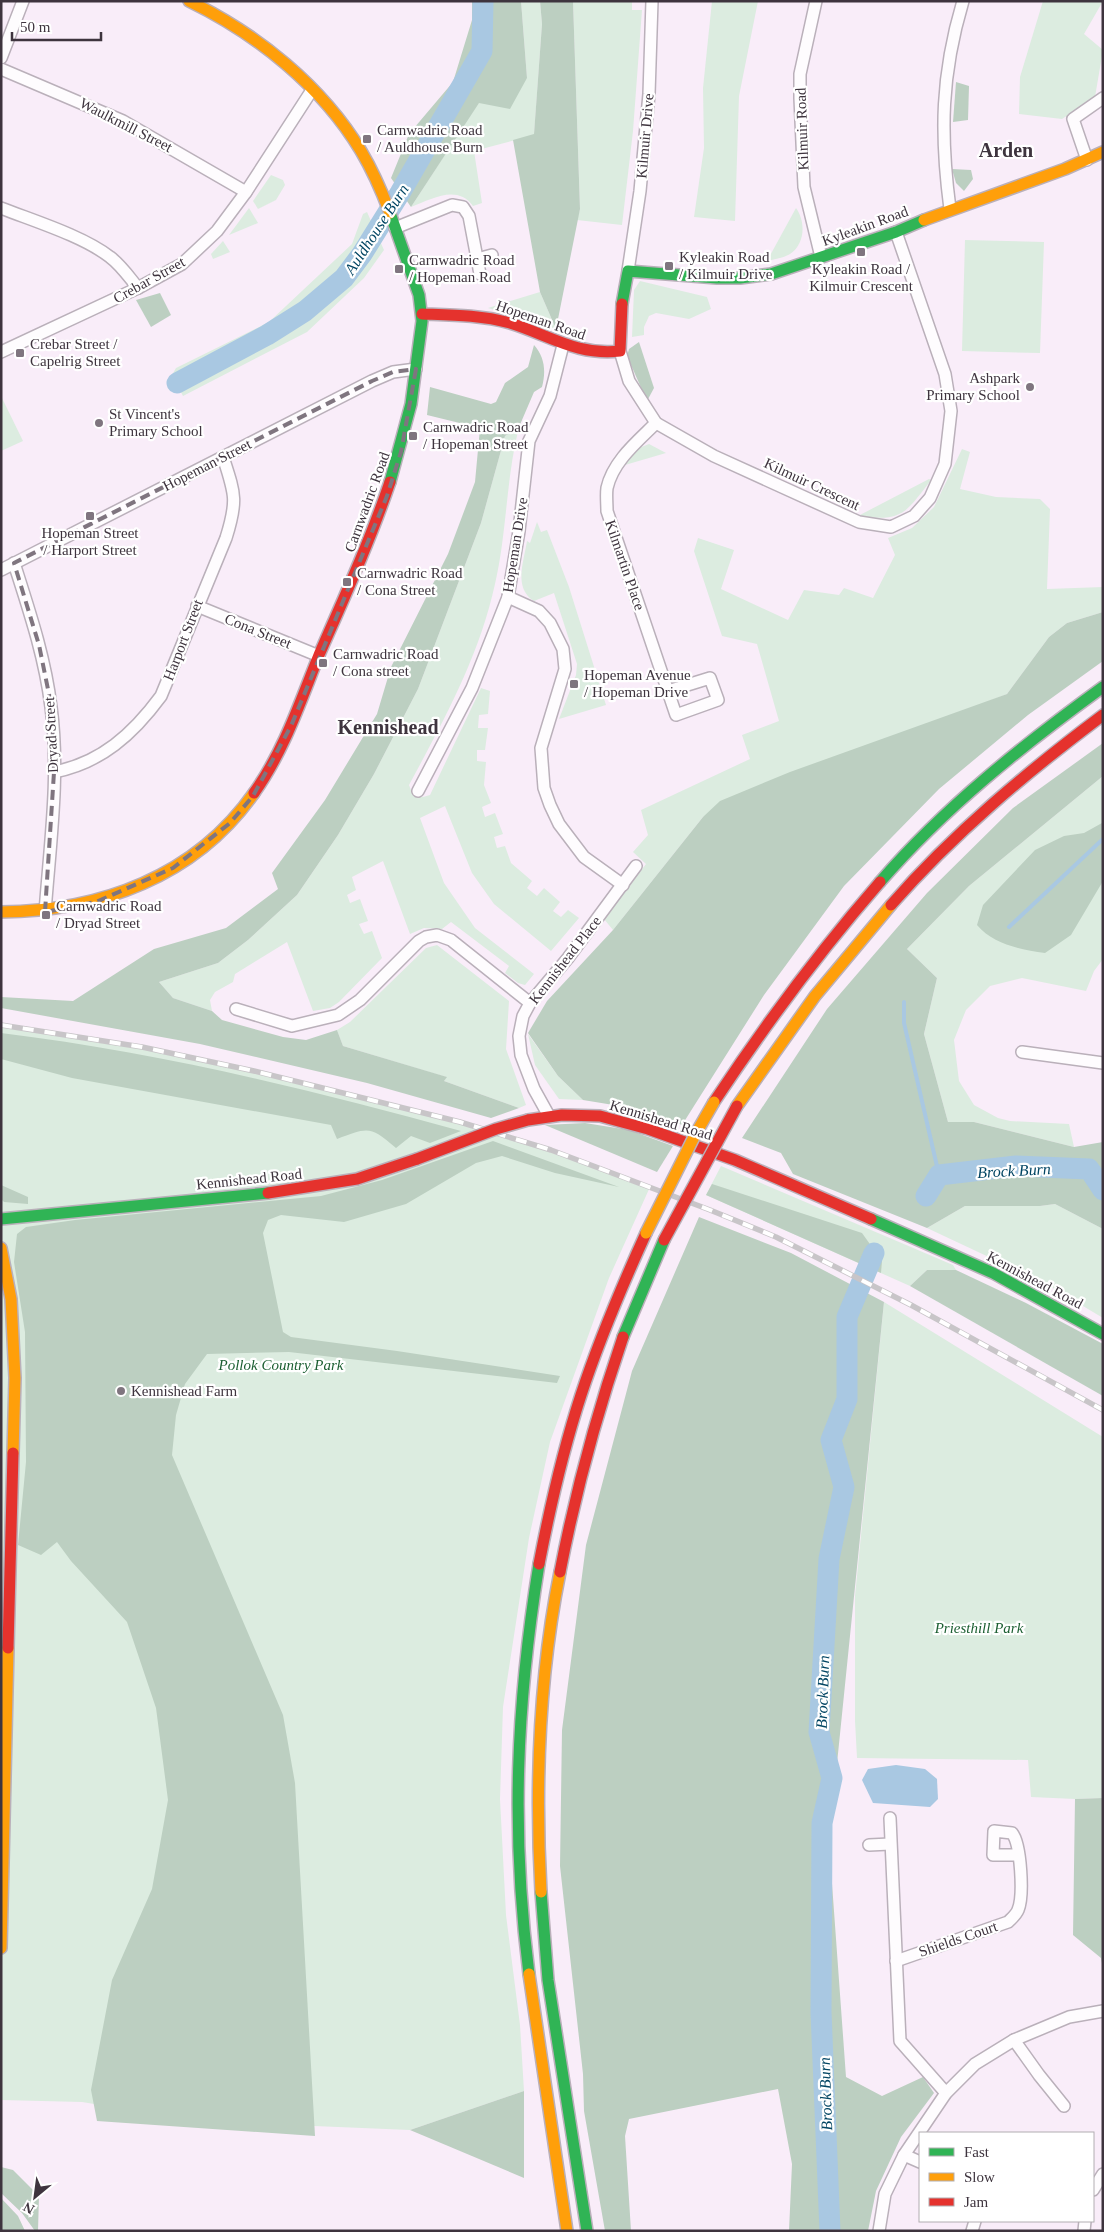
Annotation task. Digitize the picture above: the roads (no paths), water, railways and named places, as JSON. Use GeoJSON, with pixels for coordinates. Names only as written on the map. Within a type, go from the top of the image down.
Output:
{"type":"FeatureCollection","features":[{"type":"Feature","properties":{"kind":"main road","name":"Carnwadric Road"},"geometry":{"type":"LineString","coordinates":[[1,912],[45,912],[96,902],[136,888],[173,868],[230,824],[253,796],[292,726],[319,656],[388,496],[401,452],[412,401],[422,314],[400,240],[355,141],[312,90],[250,36],[211,11],[190,1]]}},
{"type":"Feature","properties":{"kind":"main road","name":"Kyleakin Road"},"geometry":{"type":"LineString","coordinates":[[628,271],[740,278],[771,274],[896,232],[950,209],[1102,155]]}},
{"type":"Feature","properties":{"kind":"main road","name":"Kilmuir Crescent"},"geometry":{"type":"LineString","coordinates":[[620,351],[624,292],[628,271]]}},
{"type":"Feature","properties":{"kind":"main road","name":"Hopeman Road"},"geometry":{"type":"LineString","coordinates":[[422,314],[487,318],[521,327],[563,345],[590,353],[620,351]]}},
{"type":"Feature","properties":{"kind":"main road"},"geometry":{"type":"LineString","coordinates":[[567,2231],[527,1973],[518,1857],[518,1753],[524,1670],[550,1506],[580,1397],[616,1299],[646,1233],[695,1135],[738,1063],[803,971],[892,867],[931,828],[992,773],[1103,687]]}},
{"type":"Feature","properties":{"kind":"main road"},"geometry":{"type":"LineString","coordinates":[[587,2231],[561,2068],[544,1938],[538,1836],[539,1739],[553,1602],[569,1519],[584,1458],[608,1378],[628,1324],[664,1240],[737,1106],[806,1006],[850,950],[948,844],[998,799],[1103,714]]}},
{"type":"Feature","properties":{"kind":"main road","name":"Kennishead Road"},"geometry":{"type":"LineString","coordinates":[[1,1219],[271,1193],[332,1184],[357,1179],[496,1129],[528,1120],[549,1116],[600,1116],[674,1137],[735,1160],[993,1272],[1103,1334]]}},
{"type":"Feature","properties":{"kind":"main road"},"geometry":{"type":"LineString","coordinates":[[1,1248],[11,1299],[15,1378],[1,1948]]}},
{"type":"Feature","properties":{"kind":"street"},"geometry":{"type":"LineString","coordinates":[[1,58],[23,1]]}},
{"type":"Feature","properties":{"kind":"street","name":"Kilmuir Drive"},"geometry":{"type":"LineString","coordinates":[[628,271],[640,191],[649,94],[652,1]]}},
{"type":"Feature","properties":{"kind":"street","name":"Kilmuir Road"},"geometry":{"type":"LineString","coordinates":[[816,1],[800,74],[800,104],[804,187],[822,257]]}},
{"type":"Feature","properties":{"kind":"street"},"geometry":{"type":"LineString","coordinates":[[950,209],[943,157],[943,109],[946,70],[963,1]]}},
{"type":"Feature","properties":{"kind":"street","name":"Waulkmill Street"},"geometry":{"type":"LineString","coordinates":[[1,69],[123,121],[246,192]]}},
{"type":"Feature","properties":{"kind":"street","name":"Crebar Street"},"geometry":{"type":"LineString","coordinates":[[1,352],[138,288],[182,264],[218,231],[246,192],[312,90]]}},
{"type":"Feature","properties":{"kind":"street"},"geometry":{"type":"LineString","coordinates":[[1087,160],[1073,119],[1103,98]]}},
{"type":"Feature","properties":{"kind":"street"},"geometry":{"type":"LineString","coordinates":[[395,228],[452,205],[463,207],[469,216],[480,274]]}},
{"type":"Feature","properties":{"kind":"street"},"geometry":{"type":"LineString","coordinates":[[1,208],[94,247],[109,256],[121,267],[138,288]]}},
{"type":"Feature","properties":{"kind":"street","name":"Kilmuir Crescent"},"geometry":{"type":"LineString","coordinates":[[620,351],[629,380],[656,423],[714,456],[859,522],[891,527],[914,516],[930,498],[945,464],[951,411],[945,374],[896,232]]}},
{"type":"Feature","properties":{"kind":"street"},"geometry":{"type":"LineString","coordinates":[[477,259],[492,255]]}},
{"type":"Feature","properties":{"kind":"street","name":"Hopeman Drive"},"geometry":{"type":"LineString","coordinates":[[418,791],[472,688],[508,596],[519,530],[529,441],[550,396],[563,345]]}},
{"type":"Feature","properties":{"kind":"street","name":"Hopeman Street"},"geometry":{"type":"LineString","coordinates":[[1,570],[382,376],[393,372],[416,369]]}},
{"type":"Feature","properties":{"kind":"street","name":"Kilmartin Place"},"geometry":{"type":"LineString","coordinates":[[656,423],[629,449],[615,470],[608,488],[607,512],[668,691]]}},
{"type":"Feature","properties":{"kind":"street","name":"Harport Street"},"geometry":{"type":"LineString","coordinates":[[54,772],[75,768],[106,752],[128,736],[161,696],[196,606],[226,538],[233,514],[235,499],[223,457]]}},
{"type":"Feature","properties":{"kind":"street","name":"Dryad Street"},"geometry":{"type":"LineString","coordinates":[[14,563],[40,646],[52,709],[54,772],[45,912]]}},
{"type":"Feature","properties":{"kind":"street"},"geometry":{"type":"LineString","coordinates":[[508,596],[539,611],[550,623],[563,649],[564,669],[541,748],[544,788],[550,805],[559,824],[584,857],[623,885]]}},
{"type":"Feature","properties":{"kind":"street","name":"Cona Street"},"geometry":{"type":"LineString","coordinates":[[196,606],[319,656]]}},
{"type":"Feature","properties":{"kind":"street","name":"Kennishead Place"},"geometry":{"type":"LineString","coordinates":[[549,1116],[534,1089],[521,1055],[520,1030],[523,1016],[530,1003],[568,958],[636,866]]}},
{"type":"Feature","properties":{"kind":"street"},"geometry":{"type":"LineString","coordinates":[[236,1009],[292,1026],[338,1015],[360,1000],[414,945],[426,937],[437,935],[451,940],[530,1003]]}},
{"type":"Feature","properties":{"kind":"street"},"geometry":{"type":"LineString","coordinates":[[1022,1052],[1103,1063]]}},
{"type":"Feature","properties":{"kind":"street","name":"Shields Court"},"geometry":{"type":"LineString","coordinates":[[890,1818],[900,2041],[946,2093]]}},
{"type":"Feature","properties":{"kind":"street"},"geometry":{"type":"LineString","coordinates":[[869,1845],[890,1844]]}},
{"type":"Feature","properties":{"kind":"street","name":"Shields Court"},"geometry":{"type":"LineString","coordinates":[[896,1961],[1008,1922],[1018,1912],[1022,1897],[1018,1855]]}},
{"type":"Feature","properties":{"kind":"street"},"geometry":{"type":"LineString","coordinates":[[920,2132],[946,2093],[975,2064],[1014,2040],[1069,2017],[1103,2011]]}},
{"type":"Feature","properties":{"kind":"street"},"geometry":{"type":"LineString","coordinates":[[1014,2040],[1064,2106]]}},
{"type":"Feature","properties":{"kind":"street"},"geometry":{"type":"LineString","coordinates":[[879,2231],[885,2194],[904,2155],[919,2133]]}},
{"type":"Feature","properties":{"kind":"street"},"geometry":{"type":"LineString","coordinates":[[904,2155],[919,2162]]}},
{"type":"Feature","properties":{"kind":"street"},"geometry":{"type":"LineString","coordinates":[[1094,2188],[1103,2174]]}},
{"type":"Feature","properties":{"kind":"water"},"geometry":{"type":"Polygon","coordinates":[[[896,1765],[925,1769],[937,1779],[938,1799],[930,1807],[873,1803],[862,1780],[868,1769],[896,1765]]]}},
{"type":"Feature","properties":{"kind":"waterway","name":"Auldhouse Burn"},"geometry":{"type":"LineString","coordinates":[[177,383],[267,335],[305,311],[344,278],[362,254],[400,193],[482,51],[483,1]]}},
{"type":"Feature","properties":{"kind":"waterway"},"geometry":{"type":"LineString","coordinates":[[1009,927],[1103,839]]}},
{"type":"Feature","properties":{"kind":"waterway"},"geometry":{"type":"LineString","coordinates":[[904,1002],[904,1023],[939,1175]]}},
{"type":"Feature","properties":{"kind":"waterway","name":"Brock Burn"},"geometry":{"type":"LineString","coordinates":[[926,1196],[939,1175],[1016,1166],[1089,1169],[1103,1190]]}},
{"type":"Feature","properties":{"kind":"waterway","name":"Brock Burn"},"geometry":{"type":"LineString","coordinates":[[830,2231],[821,2012],[822,1823],[832,1778],[819,1732],[829,1559],[844,1487],[831,1440],[847,1399],[847,1317],[874,1253]]}},
{"type":"Feature","properties":{"kind":"railway"},"geometry":{"type":"LineString","coordinates":[[1,1025],[142,1047],[254,1071],[460,1122],[551,1150],[776,1237],[911,1305],[1103,1410]]}},
{"type":"Feature","properties":{"kind":"place","name":"Carnwadric Road / Auldhouse Burn"},"geometry":{"type":"Point","coordinates":[367,139]}},
{"type":"Feature","properties":{"kind":"place","name":"Kyleakin Road / Kilmuir Crescent"},"geometry":{"type":"Point","coordinates":[861,252]}},
{"type":"Feature","properties":{"kind":"place","name":"Kyleakin Road / Kilmuir Drive"},"geometry":{"type":"Point","coordinates":[669,266]}},
{"type":"Feature","properties":{"kind":"place","name":"Carnwadric Road / Hopeman Road"},"geometry":{"type":"Point","coordinates":[399,269]}},
{"type":"Feature","properties":{"kind":"place","name":"Crebar Street / Capelrig Street"},"geometry":{"type":"Point","coordinates":[20,353]}},
{"type":"Feature","properties":{"kind":"place","name":"Ashpark Primary School"},"geometry":{"type":"Point","coordinates":[1030,387]}},
{"type":"Feature","properties":{"kind":"place","name":"St Vincent's Primary School"},"geometry":{"type":"Point","coordinates":[99,423]}},
{"type":"Feature","properties":{"kind":"place","name":"Carnwadric Road / Hopeman Street"},"geometry":{"type":"Point","coordinates":[413,436]}},
{"type":"Feature","properties":{"kind":"place","name":"Hopeman Street / Harport Street"},"geometry":{"type":"Point","coordinates":[90,516]}},
{"type":"Feature","properties":{"kind":"place","name":"Carnwadric Road / Cona Street"},"geometry":{"type":"Point","coordinates":[347,582]}},
{"type":"Feature","properties":{"kind":"place","name":"Carnwadric Road / Cona street"},"geometry":{"type":"Point","coordinates":[323,663]}},
{"type":"Feature","properties":{"kind":"place","name":"Hopeman Avenue / Hopeman Drive"},"geometry":{"type":"Point","coordinates":[574,684]}},
{"type":"Feature","properties":{"kind":"place","name":"Carnwadric Road / Dryad Street"},"geometry":{"type":"Point","coordinates":[46,915]}},
{"type":"Feature","properties":{"kind":"place","name":"Kennishead Farm"},"geometry":{"type":"Point","coordinates":[121,1391]}},
{"type":"Feature","properties":{"kind":"district","name":"Arden"},"geometry":{"type":"Point","coordinates":[1006,150]}},
{"type":"Feature","properties":{"kind":"district","name":"Kennishead"},"geometry":{"type":"Point","coordinates":[388,727]}},
{"type":"Feature","properties":{"kind":"park label","name":"Pollok Country Park"},"geometry":{"type":"Point","coordinates":[281,1365]}},
{"type":"Feature","properties":{"kind":"park label","name":"Priesthill Park"},"geometry":{"type":"Point","coordinates":[979,1628]}}]}
